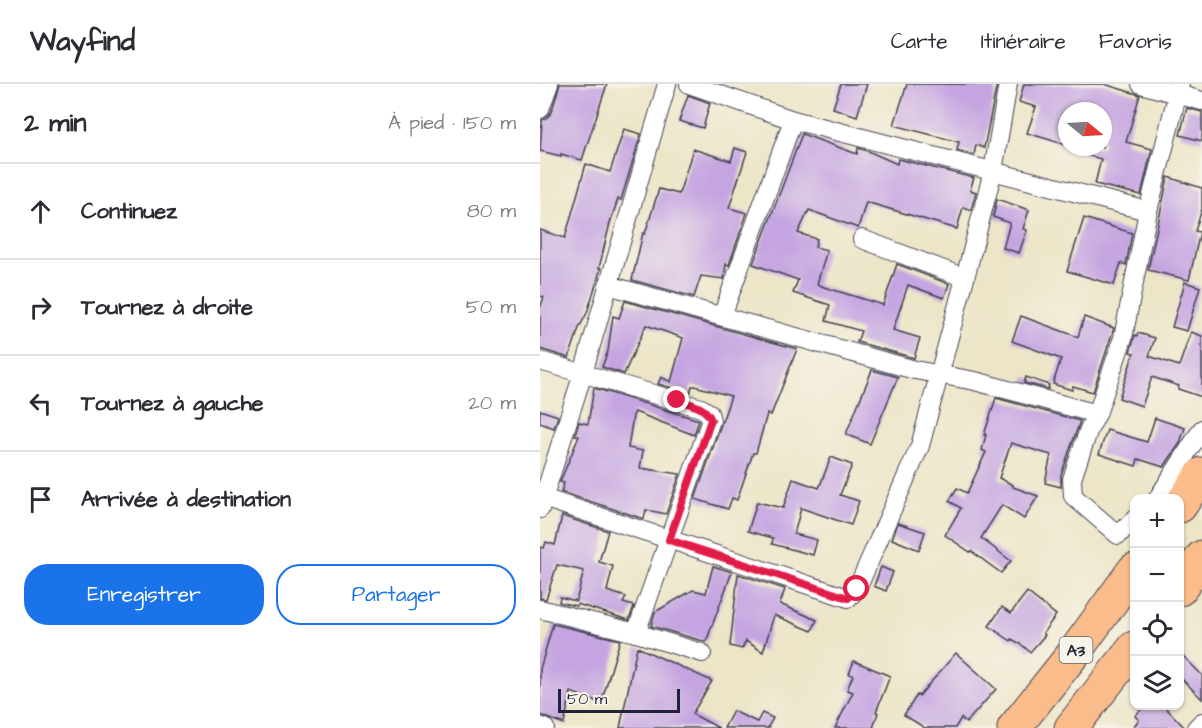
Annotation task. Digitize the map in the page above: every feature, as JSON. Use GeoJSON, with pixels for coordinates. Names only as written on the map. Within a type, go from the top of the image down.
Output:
{"type":"FeatureCollection","features":[{"type":"Feature","properties":{"kind":"highway"},"geometry":{"type":"LineString","coordinates":[[1184,499],[1202,474]]}},
{"type":"Feature","properties":{"kind":"highway"},"geometry":{"type":"LineString","coordinates":[[1184,582],[1202,557]]}},
{"type":"Feature","properties":{"kind":"highway","name":"A3"},"geometry":{"type":"LineString","coordinates":[[1014,728],[1074,653],[1130,576]]}},
{"type":"Feature","properties":{"kind":"highway","name":"A3"},"geometry":{"type":"LineString","coordinates":[[1071,728],[1130,653]]}},
{"type":"Feature","properties":{"kind":"street"},"geometry":{"type":"LineString","coordinates":[[540,109],[549,84]]}},
{"type":"Feature","properties":{"kind":"street"},"geometry":{"type":"LineString","coordinates":[[667,84],[583,373],[541,501],[848,598],[857,589],[920,447],[993,171],[1008,84]]}},
{"type":"Feature","properties":{"kind":"street"},"geometry":{"type":"LineString","coordinates":[[689,84],[793,120],[1148,211]]}},
{"type":"Feature","properties":{"kind":"street"},"geometry":{"type":"LineString","coordinates":[[1141,84],[1179,89],[1202,101]]}},
{"type":"Feature","properties":{"kind":"street"},"geometry":{"type":"LineString","coordinates":[[1130,524],[1118,535],[1073,496],[1072,479],[1089,429],[1097,414],[1122,338],[1148,211],[1179,89]]}},
{"type":"Feature","properties":{"kind":"street"},"geometry":{"type":"LineString","coordinates":[[722,316],[793,120]]}},
{"type":"Feature","properties":{"kind":"street"},"geometry":{"type":"LineString","coordinates":[[862,239],[965,278]]}},
{"type":"Feature","properties":{"kind":"street"},"geometry":{"type":"LineString","coordinates":[[608,285],[915,370],[975,381],[1097,414]]}},
{"type":"Feature","properties":{"kind":"street"},"geometry":{"type":"LineString","coordinates":[[540,361],[677,400],[709,413],[710,427],[636,633]]}},
{"type":"Feature","properties":{"kind":"street"},"geometry":{"type":"LineString","coordinates":[[1161,494],[1202,429]]}},
{"type":"Feature","properties":{"kind":"street"},"geometry":{"type":"LineString","coordinates":[[540,609],[636,633],[702,653]]}},
{"type":"Feature","properties":{"kind":"street"},"geometry":{"type":"LineString","coordinates":[[1197,728],[1202,722]]}},
{"type":"Feature","properties":{"kind":"street"},"geometry":{"type":"LineString","coordinates":[[540,726],[544,728]]}},
{"type":"Feature","properties":{"kind":"building"},"geometry":{"type":"Polygon","coordinates":[[[560,84],[607,84],[582,160],[540,151],[542,120],[551,113],[560,84]]]}},
{"type":"Feature","properties":{"kind":"building"},"geometry":{"type":"Polygon","coordinates":[[[841,84],[867,84],[857,116],[833,108],[841,84]]]}},
{"type":"Feature","properties":{"kind":"building"},"geometry":{"type":"Polygon","coordinates":[[[907,84],[997,84],[984,148],[976,145],[974,155],[957,150],[959,142],[894,125],[907,84]]]}},
{"type":"Feature","properties":{"kind":"building"},"geometry":{"type":"Polygon","coordinates":[[[1024,84],[1104,84],[1140,95],[1126,142],[1152,149],[1141,195],[1095,184],[1101,159],[1090,156],[1112,156],[1112,102],[1058,102],[1058,142],[1027,133],[1036,107],[1019,102],[1024,84]]]}},
{"type":"Feature","properties":{"kind":"building"},"geometry":{"type":"Polygon","coordinates":[[[688,95],[710,103],[703,128],[679,121],[688,95]]]}},
{"type":"Feature","properties":{"kind":"building"},"geometry":{"type":"Polygon","coordinates":[[[1187,108],[1202,112],[1202,141],[1180,135],[1187,108]]]}},
{"type":"Feature","properties":{"kind":"building"},"geometry":{"type":"Polygon","coordinates":[[[624,129],[641,134],[621,200],[618,199],[610,223],[599,268],[601,268],[587,313],[579,328],[569,358],[540,349],[540,309],[544,297],[540,296],[540,230],[565,238],[586,164],[610,172],[624,129]]]}},
{"type":"Feature","properties":{"kind":"building"},"geometry":{"type":"Polygon","coordinates":[[[802,134],[857,154],[858,148],[897,164],[898,159],[974,178],[970,190],[976,192],[971,210],[963,207],[957,229],[866,202],[858,228],[809,210],[798,233],[817,239],[815,247],[827,250],[817,284],[824,287],[883,305],[897,264],[949,284],[944,298],[908,285],[893,330],[920,338],[914,358],[857,342],[861,331],[826,321],[830,305],[793,293],[798,280],[753,264],[802,134]]]}},
{"type":"Feature","properties":{"kind":"building"},"geometry":{"type":"Polygon","coordinates":[[[735,148],[747,152],[729,208],[747,213],[729,265],[726,264],[724,279],[701,276],[694,297],[632,280],[643,233],[645,234],[659,189],[679,194],[693,149],[731,161],[735,148]]]}},
{"type":"Feature","properties":{"kind":"building"},"geometry":{"type":"Polygon","coordinates":[[[1168,177],[1202,188],[1202,209],[1195,231],[1200,232],[1189,280],[1148,270],[1168,177]]]}},
{"type":"Feature","properties":{"kind":"building"},"geometry":{"type":"Polygon","coordinates":[[[997,199],[1029,210],[1023,229],[1027,230],[1019,253],[1003,248],[1010,223],[993,217],[997,199]]]}},
{"type":"Feature","properties":{"kind":"building"},"geometry":{"type":"Polygon","coordinates":[[[1084,218],[1132,233],[1126,265],[1121,263],[1114,285],[1067,271],[1084,218]]]}},
{"type":"Feature","properties":{"kind":"building"},"geometry":{"type":"Polygon","coordinates":[[[1185,282],[1200,287],[1187,331],[1172,327],[1185,282]]]}},
{"type":"Feature","properties":{"kind":"building"},"geometry":{"type":"Polygon","coordinates":[[[625,301],[797,349],[771,415],[767,414],[756,453],[753,453],[737,500],[732,498],[728,509],[695,499],[731,396],[695,386],[692,386],[690,393],[658,384],[661,377],[671,382],[683,338],[646,325],[624,374],[602,367],[608,351],[613,316],[619,318],[625,301]]]}},
{"type":"Feature","properties":{"kind":"building"},"geometry":{"type":"Polygon","coordinates":[[[1021,316],[1078,337],[1084,317],[1114,328],[1093,392],[1073,386],[1072,390],[1053,384],[1061,359],[1012,341],[1021,316]]]}},
{"type":"Feature","properties":{"kind":"building"},"geometry":{"type":"Polygon","coordinates":[[[1191,332],[1202,336],[1202,397],[1152,377],[1142,406],[1119,398],[1134,353],[1130,352],[1135,335],[1137,336],[1138,333],[1155,338],[1149,356],[1179,366],[1191,332]]]}},
{"type":"Feature","properties":{"kind":"building"},"geometry":{"type":"Polygon","coordinates":[[[872,370],[898,377],[870,444],[846,434],[872,370]]]}},
{"type":"Feature","properties":{"kind":"building"},"geometry":{"type":"Polygon","coordinates":[[[1026,377],[1049,385],[1048,389],[1024,383],[1026,377]]]}},
{"type":"Feature","properties":{"kind":"building"},"geometry":{"type":"Polygon","coordinates":[[[594,388],[699,420],[694,435],[635,412],[633,416],[628,448],[643,451],[640,468],[680,474],[666,514],[646,510],[644,519],[561,492],[564,483],[560,482],[579,436],[575,435],[579,422],[588,424],[594,388]]]}},
{"type":"Feature","properties":{"kind":"building"},"geometry":{"type":"Polygon","coordinates":[[[996,398],[1080,421],[1061,475],[1061,487],[1045,483],[1051,455],[1011,443],[999,478],[1013,487],[1038,496],[1024,519],[1002,505],[981,538],[1011,561],[1001,573],[945,535],[961,508],[949,501],[957,488],[967,493],[986,452],[982,450],[986,435],[984,435],[996,398]]]}},
{"type":"Feature","properties":{"kind":"building"},"geometry":{"type":"Polygon","coordinates":[[[540,410],[558,416],[554,428],[540,423],[540,410]]]}},
{"type":"Feature","properties":{"kind":"building"},"geometry":{"type":"Polygon","coordinates":[[[1155,418],[1185,428],[1180,443],[1164,467],[1138,459],[1136,466],[1099,454],[1107,430],[1147,442],[1155,418]]]}},
{"type":"Feature","properties":{"kind":"building"},"geometry":{"type":"Polygon","coordinates":[[[831,457],[852,465],[840,495],[859,501],[851,525],[801,508],[794,534],[817,540],[813,555],[772,544],[773,538],[748,531],[757,502],[783,508],[793,479],[819,488],[831,457]]]}},
{"type":"Feature","properties":{"kind":"building"},"geometry":{"type":"Polygon","coordinates":[[[562,516],[608,531],[599,562],[613,566],[607,591],[626,597],[623,603],[634,606],[629,620],[577,604],[576,606],[559,602],[560,597],[576,601],[584,571],[557,565],[546,599],[540,598],[540,547],[544,548],[546,542],[555,545],[562,516]]]}},
{"type":"Feature","properties":{"kind":"building"},"geometry":{"type":"Polygon","coordinates":[[[898,523],[925,532],[919,550],[892,539],[898,523]]]}},
{"type":"Feature","properties":{"kind":"building"},"geometry":{"type":"Polygon","coordinates":[[[713,566],[732,572],[706,642],[651,626],[655,612],[693,590],[706,593],[713,566]]]}},
{"type":"Feature","properties":{"kind":"building"},"geometry":{"type":"Polygon","coordinates":[[[881,567],[893,572],[886,591],[874,586],[881,567]]]}},
{"type":"Feature","properties":{"kind":"building"},"geometry":{"type":"Polygon","coordinates":[[[738,574],[785,589],[780,604],[817,620],[812,631],[774,615],[763,652],[746,641],[742,649],[730,646],[738,574]]]}},
{"type":"Feature","properties":{"kind":"building"},"geometry":{"type":"Polygon","coordinates":[[[1027,592],[1056,615],[1043,633],[1045,635],[1030,652],[989,626],[1002,607],[1011,613],[1027,592]]]}},
{"type":"Feature","properties":{"kind":"building"},"geometry":{"type":"Polygon","coordinates":[[[553,624],[620,640],[601,703],[571,692],[564,724],[540,715],[540,669],[553,624]]]}},
{"type":"Feature","properties":{"kind":"building"},"geometry":{"type":"Polygon","coordinates":[[[637,647],[712,681],[692,714],[719,728],[620,728],[637,647]]]}},
{"type":"Feature","properties":{"kind":"building"},"geometry":{"type":"Polygon","coordinates":[[[956,653],[996,689],[966,723],[961,718],[955,728],[925,728],[904,715],[917,695],[919,696],[956,653]]]}},
{"type":"Feature","properties":{"kind":"building"},"geometry":{"type":"Polygon","coordinates":[[[1184,657],[1202,675],[1202,699],[1184,681],[1184,657]]]}},
{"type":"Feature","properties":{"kind":"building"},"geometry":{"type":"Polygon","coordinates":[[[854,661],[890,676],[876,712],[878,713],[873,728],[835,728],[853,692],[847,690],[853,675],[849,674],[854,661]]]}},
{"type":"Feature","properties":{"kind":"building"},"geometry":{"type":"Polygon","coordinates":[[[1140,710],[1168,710],[1185,728],[1132,728],[1139,720],[1135,716],[1140,710]]]}},
{"type":"Feature","properties":{"kind":"building"},"geometry":{"type":"Polygon","coordinates":[[[733,711],[757,722],[762,713],[773,718],[769,728],[724,728],[733,711]]]}},
{"type":"Feature","properties":{"kind":"route"},"geometry":{"type":"LineString","coordinates":[[677,400],[701,408],[709,413],[711,420],[669,540],[848,598],[857,589]]}}]}
